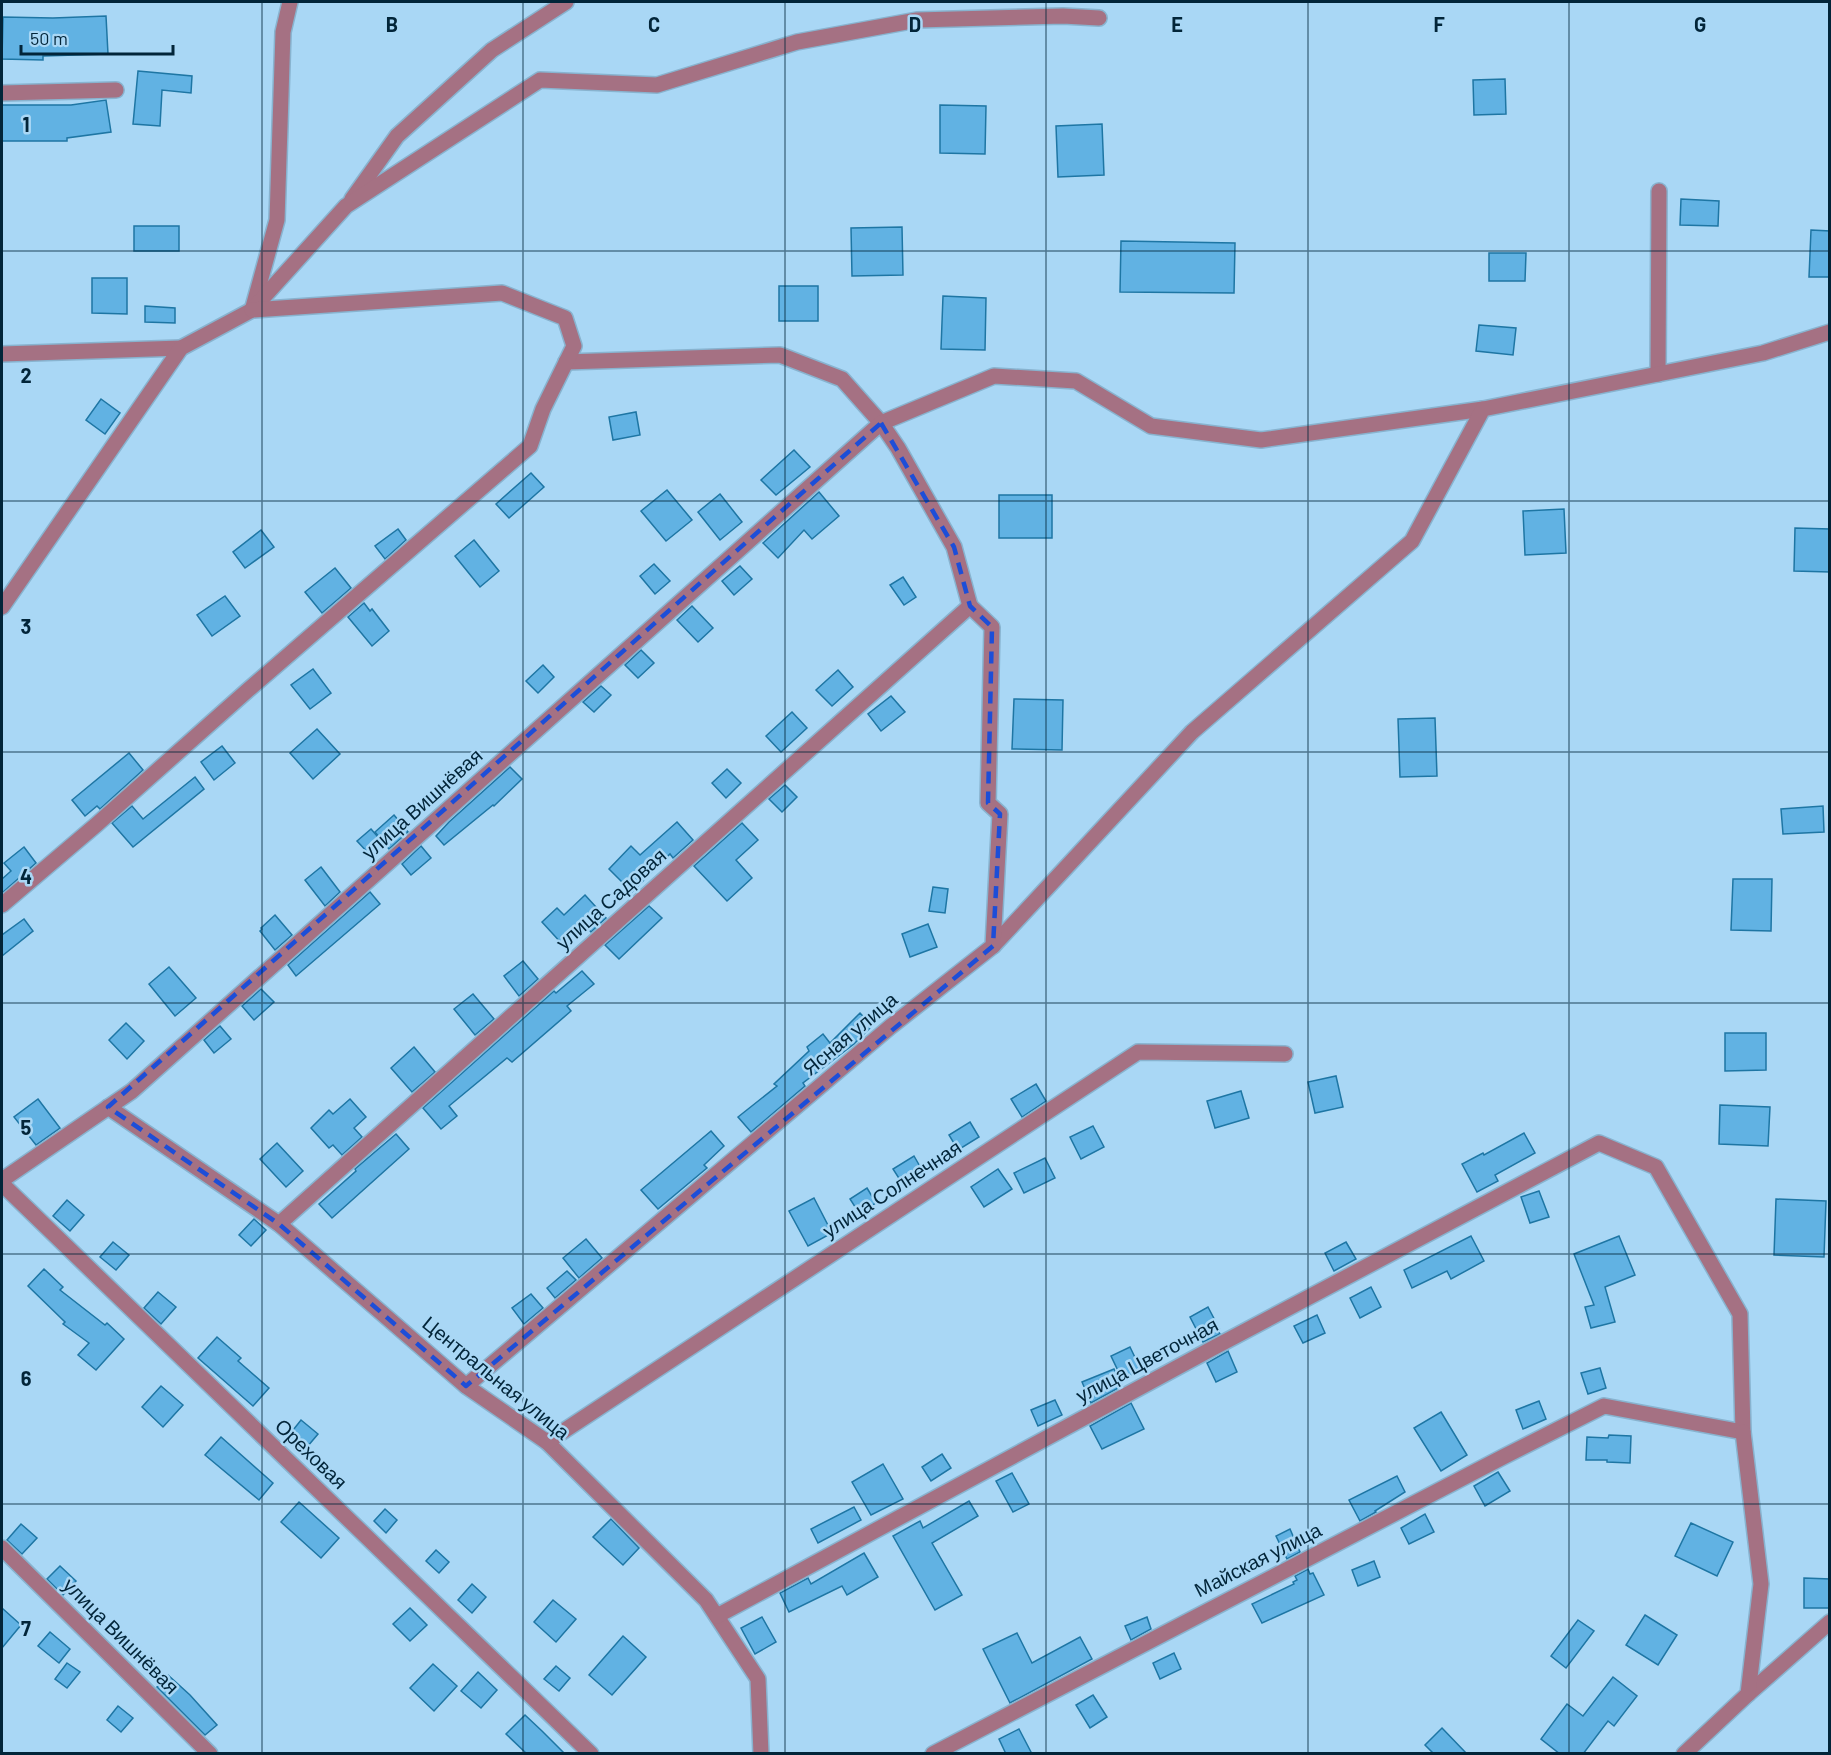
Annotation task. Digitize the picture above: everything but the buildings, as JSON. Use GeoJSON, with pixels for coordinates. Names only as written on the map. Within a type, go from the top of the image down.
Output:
{"type":"FeatureCollection","features":[{"type":"Feature","properties":{"kind":"street"},"geometry":{"type":"LineString","coordinates":[[252,310],[277,220],[283,33],[290,2]]}},
{"type":"Feature","properties":{"kind":"street"},"geometry":{"type":"LineString","coordinates":[[2,354],[181,348],[252,310],[346,206],[397,136],[492,50],[566,2]]}},
{"type":"Feature","properties":{"kind":"street"},"geometry":{"type":"LineString","coordinates":[[346,206],[540,80],[657,84],[797,42],[917,20],[1063,16],[1099,18]]}},
{"type":"Feature","properties":{"kind":"street"},"geometry":{"type":"LineString","coordinates":[[2,93],[116,90]]}},
{"type":"Feature","properties":{"kind":"street"},"geometry":{"type":"LineString","coordinates":[[1658,374],[1659,191]]}},
{"type":"Feature","properties":{"kind":"street"},"geometry":{"type":"LineString","coordinates":[[2,905],[530,446],[543,409],[574,346],[565,318],[502,293],[252,310]]}},
{"type":"Feature","properties":{"kind":"street","name":"улица Вишнёвая"},"geometry":{"type":"LineString","coordinates":[[2,1180],[141,1083],[881,423],[994,376],[1076,381],[1151,426],[1260,440],[1483,409],[1763,353],[1830,332]]}},
{"type":"Feature","properties":{"kind":"street"},"geometry":{"type":"LineString","coordinates":[[2,607],[181,348]]}},
{"type":"Feature","properties":{"kind":"street"},"geometry":{"type":"LineString","coordinates":[[566,362],[780,355],[842,379],[881,423],[898,448],[954,547],[970,606],[992,627],[988,802],[1000,814],[993,946]]}},
{"type":"Feature","properties":{"kind":"street","name":"Ясная улица"},"geometry":{"type":"LineString","coordinates":[[466,1386],[881,1035],[993,946],[1192,732],[1412,541],[1483,409]]}},
{"type":"Feature","properties":{"kind":"street","name":"улица Садовая"},"geometry":{"type":"LineString","coordinates":[[279,1224],[970,606]]}},
{"type":"Feature","properties":{"kind":"street","name":"улица Солнечная"},"geometry":{"type":"LineString","coordinates":[[547,1442],[1138,1052],[1285,1054]]}},
{"type":"Feature","properties":{"kind":"street","name":"Центральная улица"},"geometry":{"type":"LineString","coordinates":[[108,1107],[279,1224],[466,1386],[547,1442],[706,1600],[717,1616],[758,1679],[760,1754]]}},
{"type":"Feature","properties":{"kind":"street","name":"улица Цветочная"},"geometry":{"type":"LineString","coordinates":[[717,1616],[1599,1143],[1656,1167],[1740,1314],[1743,1432]]}},
{"type":"Feature","properties":{"kind":"street","name":"Ореховая"},"geometry":{"type":"LineString","coordinates":[[2,1184],[591,1754]]}},
{"type":"Feature","properties":{"kind":"street","name":"Майская улица"},"geometry":{"type":"LineString","coordinates":[[933,1754],[1604,1406],[1743,1432]]}},
{"type":"Feature","properties":{"kind":"street"},"geometry":{"type":"LineString","coordinates":[[1743,1432],[1761,1584],[1748,1694]]}},
{"type":"Feature","properties":{"kind":"street","name":"улица Вишнёвая"},"geometry":{"type":"LineString","coordinates":[[2,1548],[210,1754]]}},
{"type":"Feature","properties":{"kind":"street"},"geometry":{"type":"LineString","coordinates":[[1684,1754],[1748,1694],[1830,1623]]}},
{"type":"Feature","properties":{"kind":"highlighted area"},"geometry":{"type":"Polygon","coordinates":[[[881,423],[954,547],[970,606],[992,627],[988,803],[1000,814],[993,946],[466,1386],[279,1224],[108,1107],[881,423]]]}}]}
